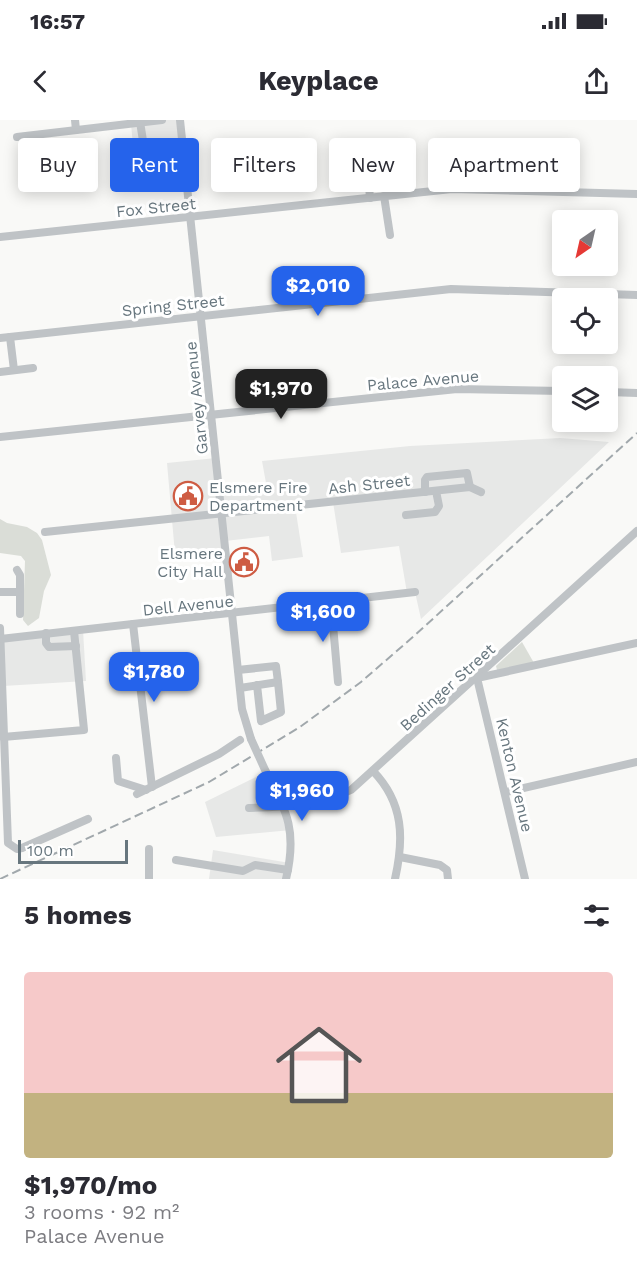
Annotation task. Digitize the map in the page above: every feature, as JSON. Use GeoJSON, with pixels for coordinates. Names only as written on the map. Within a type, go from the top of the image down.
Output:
{"type":"FeatureCollection","features":[{"type":"Feature","properties":{"kind":"street"},"geometry":{"type":"LineString","coordinates":[[75,120],[76,130]]}},
{"type":"Feature","properties":{"kind":"street"},"geometry":{"type":"LineString","coordinates":[[17,137],[162,120]]}},
{"type":"Feature","properties":{"kind":"street","name":"Garvey Avenue"},"geometry":{"type":"LineString","coordinates":[[180,120],[182,138]]}},
{"type":"Feature","properties":{"kind":"street"},"geometry":{"type":"LineString","coordinates":[[140,122],[143,138]]}},
{"type":"Feature","properties":{"kind":"street"},"geometry":{"type":"LineString","coordinates":[[370,198],[367,162],[390,162],[394,195]]}},
{"type":"Feature","properties":{"kind":"street","name":"Fox Street"},"geometry":{"type":"LineString","coordinates":[[0,237],[452,189],[498,188],[637,194]]}},
{"type":"Feature","properties":{"kind":"street","name":"Garvey Avenue"},"geometry":{"type":"LineString","coordinates":[[187,192],[242,709],[251,739],[285,807],[292,847],[286,879]]}},
{"type":"Feature","properties":{"kind":"street"},"geometry":{"type":"LineString","coordinates":[[384,196],[390,235]]}},
{"type":"Feature","properties":{"kind":"street","name":"Spring Street"},"geometry":{"type":"LineString","coordinates":[[0,338],[471,288],[637,295]]}},
{"type":"Feature","properties":{"kind":"street"},"geometry":{"type":"LineString","coordinates":[[10,337],[14,370]]}},
{"type":"Feature","properties":{"kind":"street"},"geometry":{"type":"LineString","coordinates":[[0,372],[33,368]]}},
{"type":"Feature","properties":{"kind":"street","name":"Palace Avenue"},"geometry":{"type":"LineString","coordinates":[[0,437],[457,389],[552,391]]}},
{"type":"Feature","properties":{"kind":"street"},"geometry":{"type":"LineString","coordinates":[[618,392],[637,393]]}},
{"type":"Feature","properties":{"kind":"street"},"geometry":{"type":"LineString","coordinates":[[425,492],[427,477],[467,473],[470,487],[481,492]]}},
{"type":"Feature","properties":{"kind":"street","name":"Ash Street"},"geometry":{"type":"LineString","coordinates":[[45,532],[470,487]]}},
{"type":"Feature","properties":{"kind":"street"},"geometry":{"type":"LineString","coordinates":[[406,515],[435,512],[439,506],[436,491]]}},
{"type":"Feature","properties":{"kind":"street","name":"Bedinger Street"},"geometry":{"type":"LineString","coordinates":[[249,808],[285,807],[337,797],[351,790],[637,531]]}},
{"type":"Feature","properties":{"kind":"street"},"geometry":{"type":"LineString","coordinates":[[17,570],[20,575],[18,592],[20,614]]}},
{"type":"Feature","properties":{"kind":"street"},"geometry":{"type":"LineString","coordinates":[[0,592],[18,592]]}},
{"type":"Feature","properties":{"kind":"street","name":"Dell Avenue"},"geometry":{"type":"LineString","coordinates":[[1,638],[415,592]]}},
{"type":"Feature","properties":{"kind":"street"},"geometry":{"type":"LineString","coordinates":[[331,602],[338,682]]}},
{"type":"Feature","properties":{"kind":"street"},"geometry":{"type":"LineString","coordinates":[[133,624],[149,788]]}},
{"type":"Feature","properties":{"kind":"street"},"geometry":{"type":"LineString","coordinates":[[0,628],[3,837],[12,847],[22,848],[88,819]]}},
{"type":"Feature","properties":{"kind":"street"},"geometry":{"type":"LineString","coordinates":[[3,737],[84,730],[74,631]]}},
{"type":"Feature","properties":{"kind":"street"},"geometry":{"type":"LineString","coordinates":[[46,633],[46,643],[49,647],[76,646]]}},
{"type":"Feature","properties":{"kind":"street"},"geometry":{"type":"LineString","coordinates":[[477,678],[637,643]]}},
{"type":"Feature","properties":{"kind":"street"},"geometry":{"type":"LineString","coordinates":[[238,670],[276,666],[281,712],[261,721],[257,685]]}},
{"type":"Feature","properties":{"kind":"street","name":"Kenton Avenue"},"geometry":{"type":"LineString","coordinates":[[477,678],[525,879]]}},
{"type":"Feature","properties":{"kind":"street"},"geometry":{"type":"LineString","coordinates":[[240,688],[278,682]]}},
{"type":"Feature","properties":{"kind":"street"},"geometry":{"type":"LineString","coordinates":[[137,794],[219,754],[240,740]]}},
{"type":"Feature","properties":{"kind":"street"},"geometry":{"type":"LineString","coordinates":[[116,758],[118,781],[149,788]]}},
{"type":"Feature","properties":{"kind":"street"},"geometry":{"type":"LineString","coordinates":[[506,792],[637,762]]}},
{"type":"Feature","properties":{"kind":"street"},"geometry":{"type":"LineString","coordinates":[[373,771],[387,788],[400,820],[400,857],[395,879]]}},
{"type":"Feature","properties":{"kind":"street"},"geometry":{"type":"LineString","coordinates":[[149,849],[149,879]]}},
{"type":"Feature","properties":{"kind":"street"},"geometry":{"type":"LineString","coordinates":[[400,857],[440,865],[447,870],[448,879]]}},
{"type":"Feature","properties":{"kind":"street"},"geometry":{"type":"LineString","coordinates":[[176,860],[243,871],[255,865],[288,870]]}},
{"type":"Feature","properties":{"kind":"shaded area"},"geometry":{"type":"Polygon","coordinates":[[[180,120],[182,138],[132,138],[131,124],[180,120]]]}},
{"type":"Feature","properties":{"kind":"shaded area"},"geometry":{"type":"Polygon","coordinates":[[[560,438],[609,442],[421,619],[415,592],[407,593],[399,546],[341,553],[333,502],[295,506],[303,557],[272,561],[269,536],[225,541],[225,549],[175,554],[167,463],[216,458],[219,488],[266,483],[262,461],[410,446],[560,438]]]}},
{"type":"Feature","properties":{"kind":"shaded area"},"geometry":{"type":"Polygon","coordinates":[[[0,519],[7,523],[27,527],[37,533],[42,540],[51,575],[44,591],[39,618],[28,626],[23,620],[25,561],[21,556],[0,553],[0,519]]]}},
{"type":"Feature","properties":{"kind":"shaded area"},"geometry":{"type":"Polygon","coordinates":[[[83,630],[86,681],[3,686],[1,638],[83,630]]]}},
{"type":"Feature","properties":{"kind":"shaded area"},"geometry":{"type":"Polygon","coordinates":[[[522,642],[534,663],[497,670],[496,666],[522,642]]]}},
{"type":"Feature","properties":{"kind":"shaded area"},"geometry":{"type":"Polygon","coordinates":[[[266,772],[291,830],[216,837],[205,802],[266,772]]]}},
{"type":"Feature","properties":{"kind":"shaded area"},"geometry":{"type":"Polygon","coordinates":[[[213,850],[290,863],[286,879],[209,879],[213,850]]]}},
{"type":"Feature","properties":{"kind":"railway"},"geometry":{"type":"LineString","coordinates":[[0,879],[209,782],[300,727],[361,682],[414,636],[637,433]]}},
{"type":"Feature","properties":{"kind":"place","name":"Elsmere Fire Department"},"geometry":{"type":"Point","coordinates":[188,496]}},
{"type":"Feature","properties":{"kind":"place","name":"Elsmere City Hall"},"geometry":{"type":"Point","coordinates":[244,562]}}]}
